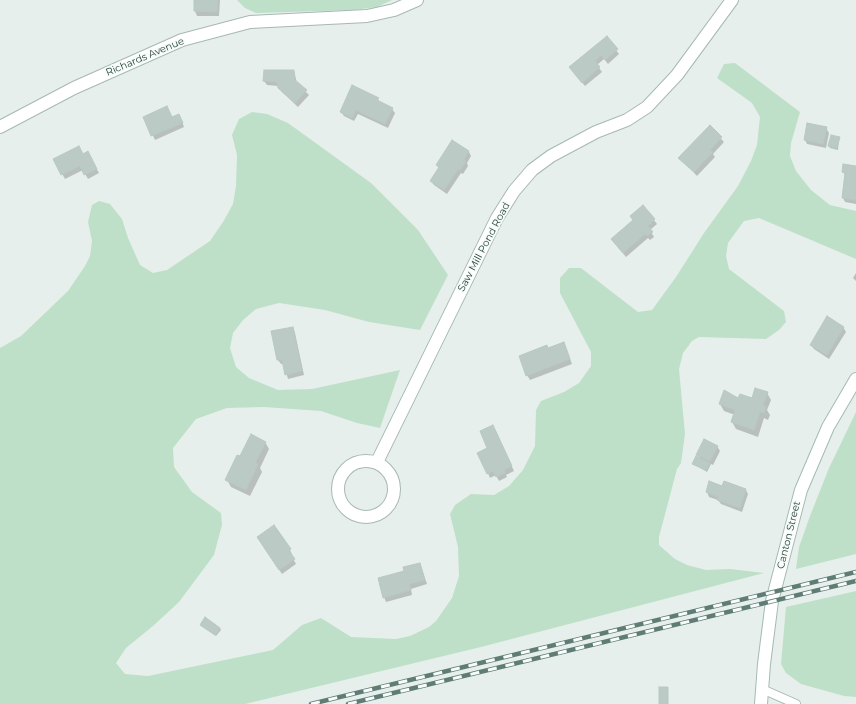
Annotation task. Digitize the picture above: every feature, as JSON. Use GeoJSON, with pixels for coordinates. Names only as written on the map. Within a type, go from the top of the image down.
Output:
{"type":"FeatureCollection","features":[{"type":"Feature","properties":{"kind":"street","name":"Richards Avenue"},"geometry":{"type":"LineString","coordinates":[[0,126],[74,88],[182,40],[250,22],[367,16],[394,10],[417,0]]}},
{"type":"Feature","properties":{"kind":"street","name":"Saw Mill Pond Road"},"geometry":{"type":"LineString","coordinates":[[377,462],[497,218],[514,191],[532,170],[551,156],[596,132],[627,120],[648,107],[677,75],[732,0]]}},
{"type":"Feature","properties":{"kind":"street","name":"Canton Street"},"geometry":{"type":"LineString","coordinates":[[761,704],[772,601],[801,490],[828,427],[856,378]]}},
{"type":"Feature","properties":{"kind":"street"},"geometry":{"type":"LineString","coordinates":[[359,461],[377,462],[389,471],[395,486],[391,501],[381,513],[373,516],[362,516],[352,513],[340,498],[338,489],[341,475],[351,465],[359,461]]}},
{"type":"Feature","properties":{"kind":"lane"},"geometry":{"type":"LineString","coordinates":[[762,689],[796,704]]}},
{"type":"Feature","properties":{"kind":"green space"},"geometry":{"type":"Polygon","coordinates":[[[237,0],[392,0],[377,7],[354,10],[256,13],[245,8],[237,0]]]}},
{"type":"Feature","properties":{"kind":"green space"},"geometry":{"type":"Polygon","coordinates":[[[735,63],[800,112],[791,143],[790,156],[796,171],[811,190],[830,205],[856,211],[856,259],[759,218],[744,221],[728,243],[726,256],[729,269],[784,311],[786,322],[779,330],[766,339],[699,337],[692,341],[683,353],[679,369],[685,434],[681,463],[677,469],[659,537],[659,545],[675,559],[687,565],[706,570],[730,569],[764,573],[481,647],[245,704],[0,704],[0,348],[21,336],[68,291],[85,266],[90,256],[92,241],[88,222],[92,205],[99,201],[110,204],[122,219],[128,238],[140,265],[153,273],[167,270],[210,241],[223,222],[233,204],[236,186],[237,155],[232,135],[239,119],[252,112],[267,114],[288,123],[371,183],[418,230],[448,275],[420,330],[369,322],[325,310],[279,303],[256,309],[243,320],[233,333],[230,348],[236,367],[249,378],[278,390],[312,389],[400,370],[380,428],[357,423],[321,411],[264,407],[227,408],[196,419],[173,448],[174,467],[192,492],[221,513],[222,525],[214,555],[179,602],[126,648],[116,663],[125,674],[148,676],[273,650],[302,625],[321,618],[351,637],[396,639],[410,636],[429,627],[436,621],[452,598],[459,576],[458,547],[450,514],[455,505],[471,494],[494,495],[509,486],[523,470],[535,446],[536,410],[541,401],[564,392],[579,383],[591,366],[591,352],[560,293],[560,278],[569,268],[581,268],[638,312],[652,310],[738,186],[751,161],[757,145],[760,117],[752,103],[717,78],[724,64],[735,63]]]}},
{"type":"Feature","properties":{"kind":"green space"},"geometry":{"type":"Polygon","coordinates":[[[856,412],[856,554],[796,569],[799,547],[810,516],[829,468],[856,412]]]}},
{"type":"Feature","properties":{"kind":"green space"},"geometry":{"type":"Polygon","coordinates":[[[856,591],[856,697],[844,696],[801,684],[786,673],[781,664],[786,607],[856,591]]]}},
{"type":"Feature","properties":{"kind":"building"},"geometry":{"type":"Polygon","coordinates":[[[194,0],[218,0],[217,12],[194,11],[194,0]]]}},
{"type":"Feature","properties":{"kind":"building"},"geometry":{"type":"Polygon","coordinates":[[[607,36],[618,49],[605,60],[601,55],[595,61],[600,67],[582,83],[569,67],[607,36]]]}},
{"type":"Feature","properties":{"kind":"building"},"geometry":{"type":"Polygon","coordinates":[[[264,70],[294,70],[295,80],[307,90],[295,103],[278,88],[277,82],[263,81],[264,70]]]}},
{"type":"Feature","properties":{"kind":"building"},"geometry":{"type":"Polygon","coordinates":[[[352,85],[379,98],[377,100],[393,108],[385,124],[356,110],[352,118],[340,112],[352,85]]]}},
{"type":"Feature","properties":{"kind":"building"},"geometry":{"type":"Polygon","coordinates":[[[167,106],[172,117],[179,114],[183,123],[151,136],[143,117],[167,106]]]}},
{"type":"Feature","properties":{"kind":"building"},"geometry":{"type":"Polygon","coordinates":[[[807,123],[827,127],[823,144],[804,140],[807,123]]]}},
{"type":"Feature","properties":{"kind":"building"},"geometry":{"type":"Polygon","coordinates":[[[710,125],[722,137],[710,150],[713,152],[694,172],[678,158],[710,125]]]}},
{"type":"Feature","properties":{"kind":"building"},"geometry":{"type":"Polygon","coordinates":[[[831,135],[840,137],[837,148],[828,146],[831,135]]]}},
{"type":"Feature","properties":{"kind":"building"},"geometry":{"type":"Polygon","coordinates":[[[452,140],[469,151],[464,159],[466,161],[460,170],[458,169],[444,190],[430,181],[439,167],[436,165],[452,140]]]}},
{"type":"Feature","properties":{"kind":"building"},"geometry":{"type":"Polygon","coordinates":[[[79,146],[83,154],[88,151],[97,169],[84,175],[80,166],[61,175],[53,159],[79,146]]]}},
{"type":"Feature","properties":{"kind":"building"},"geometry":{"type":"Polygon","coordinates":[[[843,164],[856,166],[856,200],[842,198],[845,173],[842,172],[843,164]]]}},
{"type":"Feature","properties":{"kind":"building"},"geometry":{"type":"Polygon","coordinates":[[[643,205],[655,219],[648,226],[653,232],[647,236],[645,234],[623,253],[611,239],[633,220],[630,216],[643,205]]]}},
{"type":"Feature","properties":{"kind":"building"},"geometry":{"type":"Polygon","coordinates":[[[827,316],[844,327],[827,355],[810,345],[827,316]]]}},
{"type":"Feature","properties":{"kind":"building"},"geometry":{"type":"Polygon","coordinates":[[[293,327],[302,371],[285,375],[282,360],[277,360],[271,331],[293,327]]]}},
{"type":"Feature","properties":{"kind":"building"},"geometry":{"type":"Polygon","coordinates":[[[564,342],[570,359],[526,376],[519,356],[547,345],[548,348],[564,342]]]}},
{"type":"Feature","properties":{"kind":"building"},"geometry":{"type":"Polygon","coordinates":[[[755,388],[768,392],[763,405],[766,407],[764,413],[760,412],[754,430],[731,422],[735,410],[719,404],[724,390],[738,398],[740,394],[752,398],[755,388]]]}},
{"type":"Feature","properties":{"kind":"building"},"geometry":{"type":"Polygon","coordinates":[[[493,425],[512,466],[504,470],[505,473],[496,477],[493,471],[487,474],[477,453],[487,448],[480,431],[493,425]]]}},
{"type":"Feature","properties":{"kind":"building"},"geometry":{"type":"Polygon","coordinates":[[[251,434],[266,442],[255,463],[258,464],[246,490],[225,480],[237,455],[240,456],[251,434]]]}},
{"type":"Feature","properties":{"kind":"building"},"geometry":{"type":"Polygon","coordinates":[[[704,439],[718,446],[710,461],[696,455],[704,439]]]}},
{"type":"Feature","properties":{"kind":"building"},"geometry":{"type":"Polygon","coordinates":[[[696,456],[710,463],[706,470],[692,464],[696,456]]]}},
{"type":"Feature","properties":{"kind":"building"},"geometry":{"type":"Polygon","coordinates":[[[709,481],[722,486],[724,481],[746,489],[740,508],[717,500],[718,497],[706,492],[709,481]]]}},
{"type":"Feature","properties":{"kind":"building"},"geometry":{"type":"Polygon","coordinates":[[[274,525],[291,549],[289,551],[295,559],[279,570],[257,537],[274,525]]]}},
{"type":"Feature","properties":{"kind":"building"},"geometry":{"type":"Polygon","coordinates":[[[420,563],[425,580],[409,584],[411,590],[383,598],[378,578],[404,571],[403,567],[420,563]]]}},
{"type":"Feature","properties":{"kind":"building"},"geometry":{"type":"Polygon","coordinates":[[[205,617],[220,628],[215,635],[200,625],[205,617]]]}},
{"type":"Feature","properties":{"kind":"building"},"geometry":{"type":"Polygon","coordinates":[[[659,687],[668,687],[668,704],[659,704],[659,687]]]}},
{"type":"Feature","properties":{"kind":"railway"},"geometry":{"type":"LineString","coordinates":[[311,704],[856,572]]}},
{"type":"Feature","properties":{"kind":"railway"},"geometry":{"type":"LineString","coordinates":[[348,704],[856,581]]}}]}
